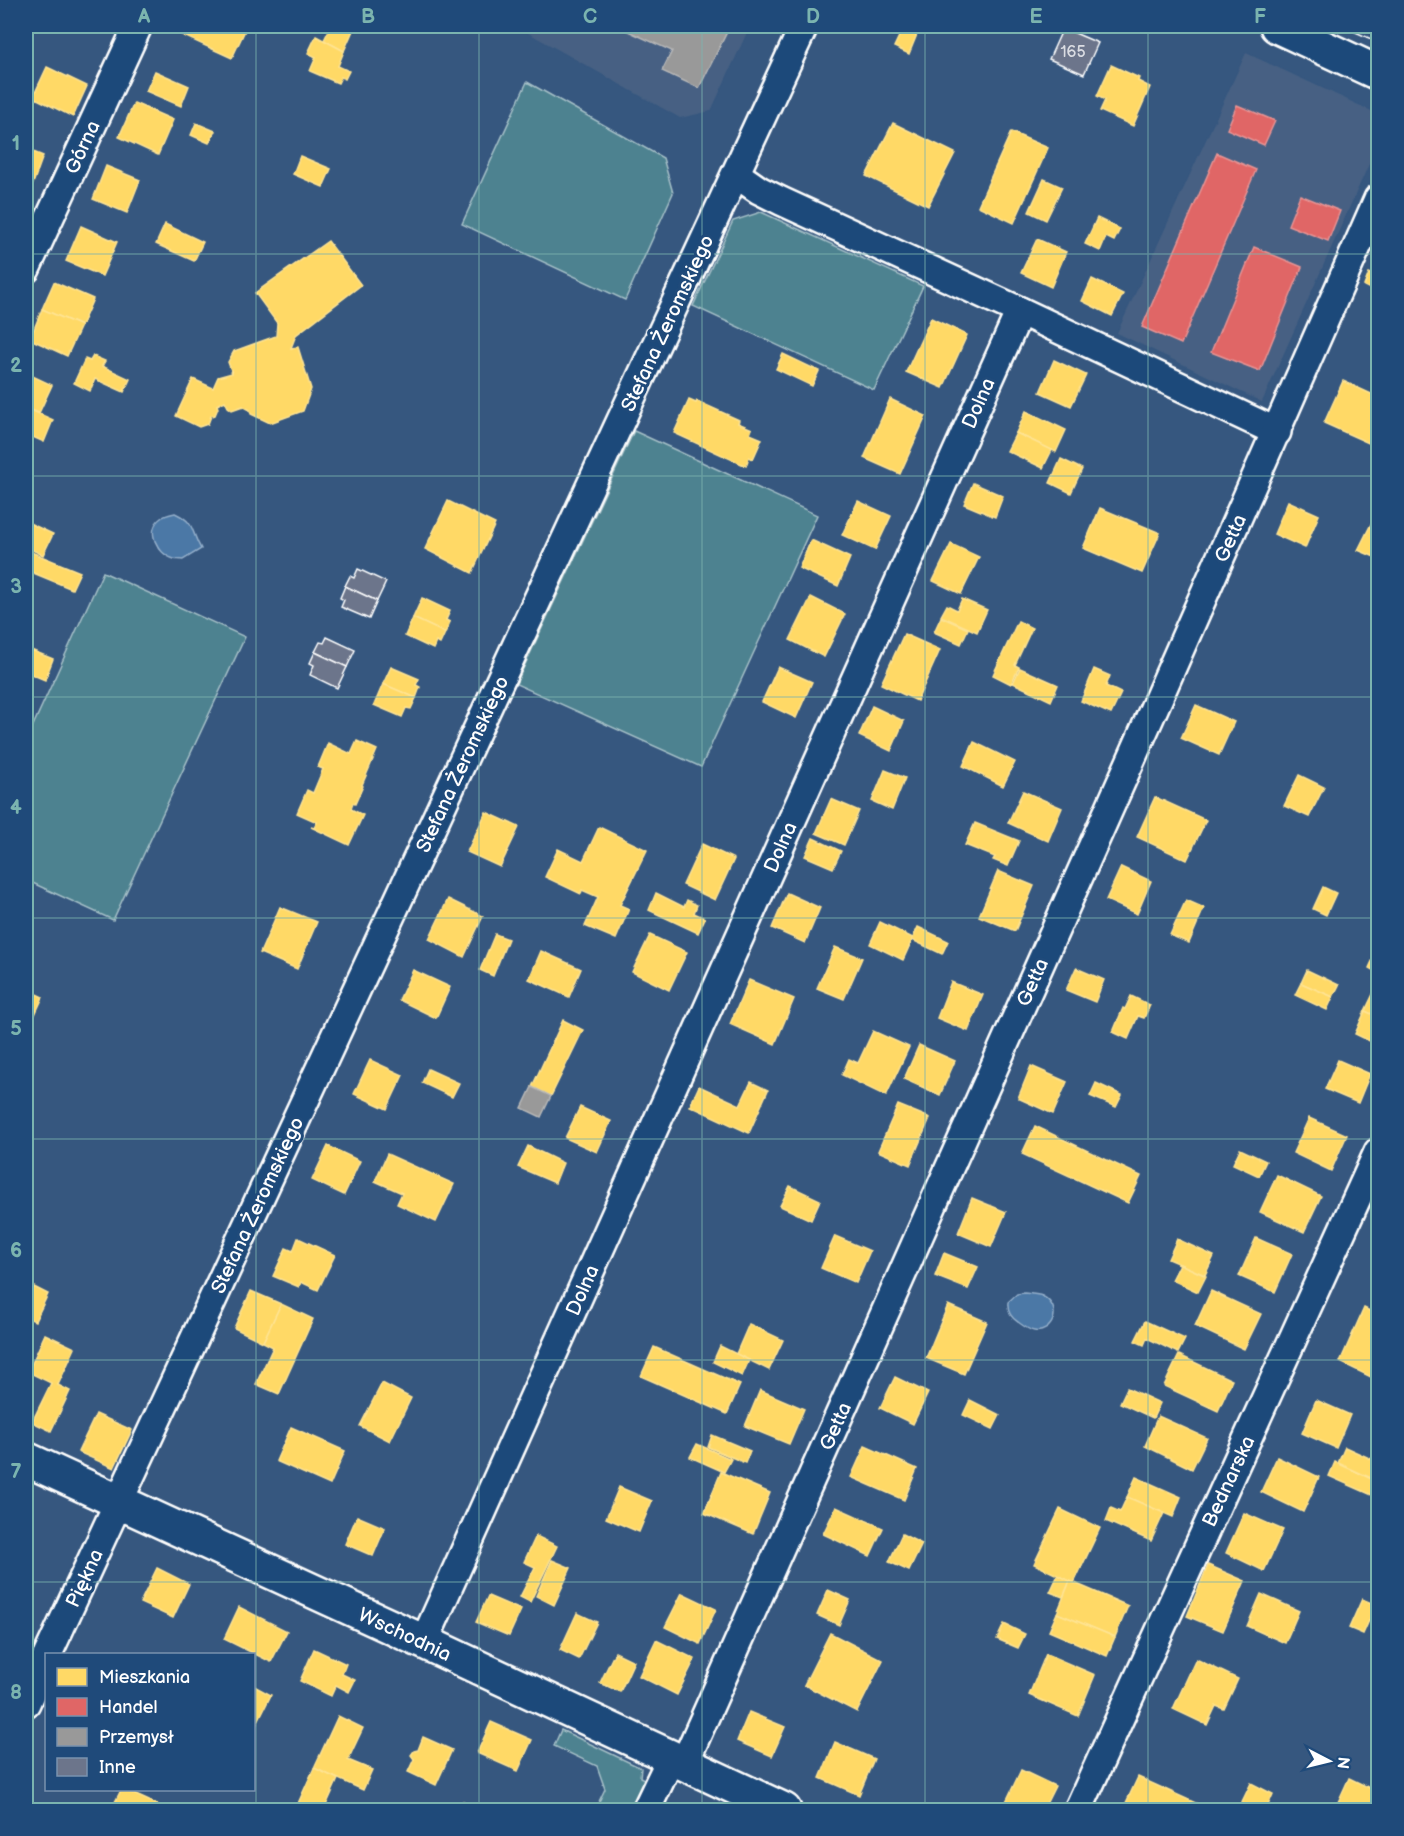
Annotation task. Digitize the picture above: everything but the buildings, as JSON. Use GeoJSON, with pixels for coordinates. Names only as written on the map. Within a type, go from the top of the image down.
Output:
{"type":"FeatureCollection","features":[{"type":"Feature","properties":{"kind":"street","name":"Górna"},"geometry":{"type":"LineString","coordinates":[[26,269],[138,26]]}},
{"type":"Feature","properties":{"kind":"street","name":"Stefana Żeromskiego"},"geometry":{"type":"LineString","coordinates":[[119,1502],[804,26]]}},
{"type":"Feature","properties":{"kind":"street"},"geometry":{"type":"LineString","coordinates":[[1277,26],[1378,73]]}},
{"type":"Feature","properties":{"kind":"street"},"geometry":{"type":"LineString","coordinates":[[736,174],[759,190],[781,201],[1276,432]]}},
{"type":"Feature","properties":{"kind":"street","name":"Getta"},"geometry":{"type":"LineString","coordinates":[[646,1810],[678,1761],[1276,432],[1378,199]]}},
{"type":"Feature","properties":{"kind":"street","name":"Dolna"},"geometry":{"type":"LineString","coordinates":[[424,1642],[1020,311]]}},
{"type":"Feature","properties":{"kind":"street","name":"Bednarska"},"geometry":{"type":"LineString","coordinates":[[1078,1810],[1378,1152]]}},
{"type":"Feature","properties":{"kind":"street","name":"Wschodnia"},"geometry":{"type":"LineString","coordinates":[[26,1459],[784,1810]]}},
{"type":"Feature","properties":{"kind":"street","name":"Piękna"},"geometry":{"type":"LineString","coordinates":[[48,1653],[119,1502]]}},
{"type":"Feature","properties":{"kind":"street","name":"Piękna"},"geometry":{"type":"LineString","coordinates":[[26,1703],[45,1660]]}},
{"type":"Feature","properties":{"kind":"shaded area"},"geometry":{"type":"Polygon","coordinates":[[[516,26],[750,26],[711,111],[680,118],[516,26]]]}},
{"type":"Feature","properties":{"kind":"shaded area"},"geometry":{"type":"Polygon","coordinates":[[[1246,53],[1378,114],[1378,144],[1262,402],[1117,333],[1246,53]]]}},
{"type":"Feature","properties":{"kind":"shaded area"},"geometry":{"type":"Polygon","coordinates":[[[175,513],[190,524],[201,549],[183,560],[168,556],[155,541],[156,523],[166,515],[175,513]]]}},
{"type":"Feature","properties":{"kind":"shaded area"},"geometry":{"type":"Polygon","coordinates":[[[1017,1294],[1042,1296],[1053,1307],[1053,1320],[1046,1329],[1030,1330],[1010,1314],[1008,1302],[1017,1294]]]}},
{"type":"Feature","properties":{"kind":"green space"},"geometry":{"type":"Polygon","coordinates":[[[527,82],[663,158],[673,193],[625,300],[462,224],[527,82]]]}},
{"type":"Feature","properties":{"kind":"green space"},"geometry":{"type":"Polygon","coordinates":[[[761,212],[923,286],[874,390],[693,306],[733,221],[761,212]]]}},
{"type":"Feature","properties":{"kind":"green space"},"geometry":{"type":"Polygon","coordinates":[[[634,431],[817,515],[701,767],[516,684],[634,431]]]}},
{"type":"Feature","properties":{"kind":"green space"},"geometry":{"type":"Polygon","coordinates":[[[103,572],[245,637],[113,920],[26,880],[26,741],[103,572]]]}},
{"type":"Feature","properties":{"kind":"green space"},"geometry":{"type":"Polygon","coordinates":[[[561,1730],[641,1768],[640,1777],[646,1780],[634,1810],[595,1810],[605,1789],[597,1766],[554,1746],[561,1730]]]}},
{"type":"Feature","properties":{"kind":"tram line"},"geometry":{"type":"LineString","coordinates":[[1342,26],[1378,42]]}}]}
